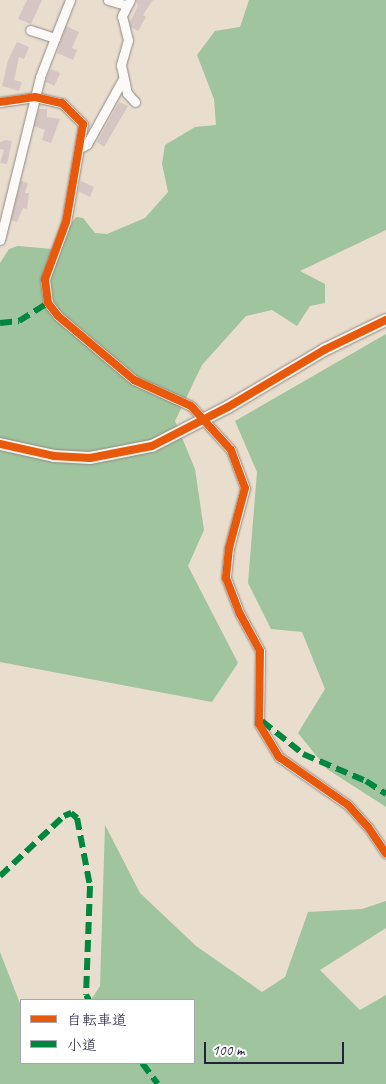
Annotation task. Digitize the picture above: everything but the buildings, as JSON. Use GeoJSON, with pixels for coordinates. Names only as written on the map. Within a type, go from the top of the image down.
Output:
{"type":"FeatureCollection","features":[{"type":"Feature","properties":{"kind":"street"},"geometry":{"type":"LineString","coordinates":[[0,240],[35,97],[70,0]]}},
{"type":"Feature","properties":{"kind":"street"},"geometry":{"type":"LineString","coordinates":[[108,0],[127,2],[122,16],[128,40],[121,65],[127,94],[135,102]]}},
{"type":"Feature","properties":{"kind":"street"},"geometry":{"type":"LineString","coordinates":[[30,30],[55,38]]}},
{"type":"Feature","properties":{"kind":"street"},"geometry":{"type":"LineString","coordinates":[[80,148],[88,144],[123,79]]}},
{"type":"Feature","properties":{"kind":"street"},"geometry":{"type":"LineString","coordinates":[[0,102],[35,97],[62,103],[74,112],[83,124],[66,222],[45,280],[48,303],[58,316],[121,371],[149,389],[191,406],[204,418],[231,450],[245,488],[228,554],[226,578],[240,614],[260,651],[259,718],[262,731],[287,764],[348,805],[368,827],[386,854]]}},
{"type":"Feature","properties":{"kind":"street"},"geometry":{"type":"LineString","coordinates":[[0,444],[54,456],[90,458],[152,446],[324,350],[386,320]]}},
{"type":"Feature","properties":{"kind":"green space"},"geometry":{"type":"Polygon","coordinates":[[[249,0],[386,0],[386,230],[300,271],[325,284],[325,303],[310,306],[297,326],[272,310],[246,316],[202,365],[175,421],[195,469],[204,530],[188,566],[238,663],[212,702],[0,662],[0,263],[9,249],[18,246],[53,249],[76,217],[83,218],[95,233],[107,234],[145,218],[168,192],[162,164],[165,145],[195,127],[216,125],[214,99],[197,55],[215,31],[240,27],[249,0]]]}},
{"type":"Feature","properties":{"kind":"green space"},"geometry":{"type":"Polygon","coordinates":[[[386,334],[386,807],[327,769],[298,733],[325,689],[302,632],[271,629],[248,583],[257,472],[235,421],[386,334]]]}},
{"type":"Feature","properties":{"kind":"green space"},"geometry":{"type":"Polygon","coordinates":[[[105,825],[140,893],[196,946],[262,992],[285,977],[308,912],[362,909],[386,901],[386,928],[320,970],[360,1010],[386,995],[386,1084],[0,1084],[0,952],[20,1003],[20,1064],[195,1064],[195,999],[92,999],[100,986],[105,825]]]}},
{"type":"Feature","properties":{"kind":"marked path"},"geometry":{"type":"LineString","coordinates":[[0,323],[19,321],[48,303]]}},
{"type":"Feature","properties":{"kind":"marked path"},"geometry":{"type":"LineString","coordinates":[[262,721],[303,754],[366,781],[386,794]]}},
{"type":"Feature","properties":{"kind":"marked path"},"geometry":{"type":"LineString","coordinates":[[0,876],[64,816],[71,813],[77,818],[90,886],[86,995],[88,999]]}},
{"type":"Feature","properties":{"kind":"marked path"},"geometry":{"type":"LineString","coordinates":[[143,1064],[158,1084]]}},
{"type":"Feature","properties":{"kind":"cycle path"},"geometry":{"type":"LineString","coordinates":[[0,102],[35,97],[62,103],[83,124],[66,222],[45,279],[48,303],[58,316],[134,380],[191,406],[231,450],[245,488],[229,548],[226,578],[240,614],[260,651],[259,724],[279,757],[348,805],[368,827],[386,854]]}},
{"type":"Feature","properties":{"kind":"cycle path"},"geometry":{"type":"LineString","coordinates":[[0,444],[54,456],[90,458],[152,446],[228,407],[324,350],[386,320]]}}]}
